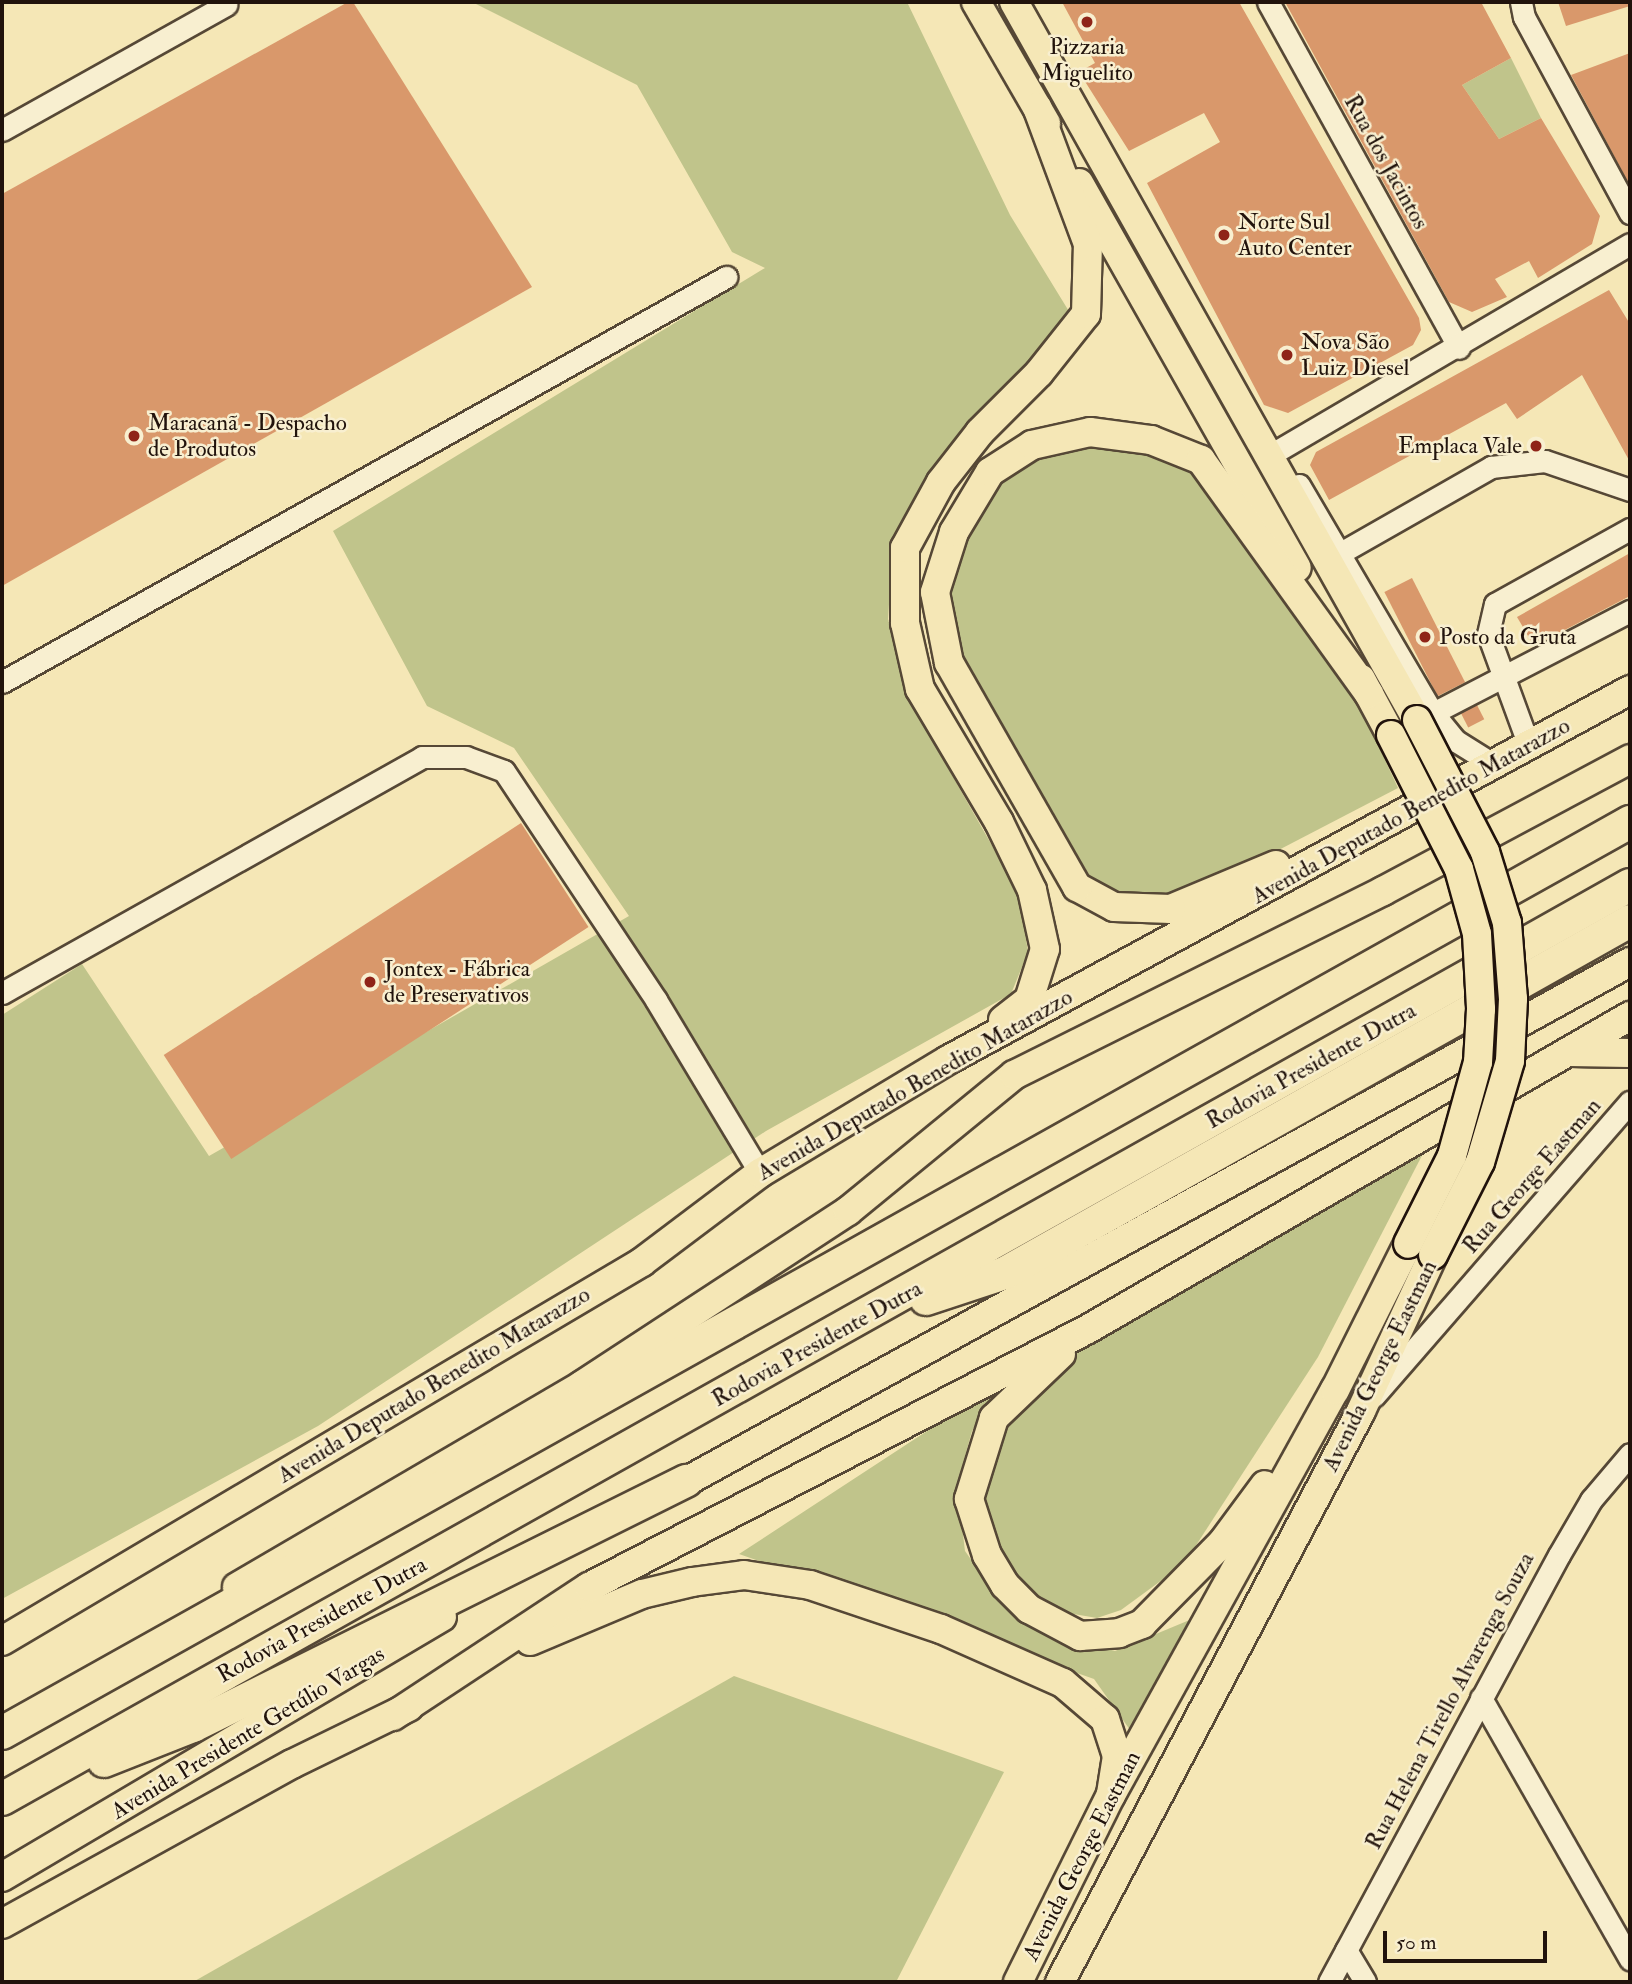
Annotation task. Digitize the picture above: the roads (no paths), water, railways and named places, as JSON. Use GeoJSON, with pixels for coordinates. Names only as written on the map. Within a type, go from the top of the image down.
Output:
{"type":"FeatureCollection","features":[{"type":"Feature","properties":{"kind":"highway"},"geometry":{"type":"LineString","coordinates":[[2,1733],[1630,822]]}},
{"type":"Feature","properties":{"kind":"highway","name":"Rodovia Presidente Dutra"},"geometry":{"type":"LineString","coordinates":[[2,1800],[1630,885]]}},
{"type":"Feature","properties":{"kind":"highway"},"geometry":{"type":"LineString","coordinates":[[858,1321],[1005,1273],[1630,921]]}},
{"type":"Feature","properties":{"kind":"highway"},"geometry":{"type":"LineString","coordinates":[[2,1800],[193,1726],[686,1481]]}},
{"type":"Feature","properties":{"kind":"main road"},"geometry":{"type":"LineString","coordinates":[[976,2],[1369,694]]}},
{"type":"Feature","properties":{"kind":"main road","name":"Avenida George Eastman"},"geometry":{"type":"LineString","coordinates":[[1018,11],[1425,716],[1485,852],[1507,923],[1513,999],[1510,1061],[1480,1162],[1420,1249],[1335,1390],[1111,1795],[1018,1982]]}},
{"type":"Feature","properties":{"kind":"main road"},"geometry":{"type":"LineString","coordinates":[[948,1060],[1029,1000],[1045,949],[1032,890],[999,822],[920,689],[905,623],[905,548],[941,482],[980,432],[1039,373],[1086,314],[1088,244],[1037,107]]}},
{"type":"Feature","properties":{"kind":"main road"},"geometry":{"type":"LineString","coordinates":[[1369,694],[1201,460],[1151,440],[1090,432],[1032,445],[990,472],[954,532],[935,592],[949,663],[1077,887],[1114,907],[1171,909],[1248,879],[1370,817],[1452,791]]}},
{"type":"Feature","properties":{"kind":"main road","name":"Avenida Deputado Benedito Matarazzo"},"geometry":{"type":"LineString","coordinates":[[2,1641],[642,1262],[760,1172],[948,1060],[1452,791],[1630,691]]}},
{"type":"Feature","properties":{"kind":"main road","name":"Avenida George Eastman"},"geometry":{"type":"LineString","coordinates":[[1060,1982],[1361,1411],[1452,1156],[1478,1062],[1481,1009],[1477,934],[1459,869],[1369,694]]}},
{"type":"Feature","properties":{"kind":"main road"},"geometry":{"type":"LineString","coordinates":[[123,1664],[290,1551],[582,1385],[848,1211],[1014,1075],[1383,891],[1630,759]]}},
{"type":"Feature","properties":{"kind":"main road"},"geometry":{"type":"LineString","coordinates":[[686,1481],[1630,962]]}},
{"type":"Feature","properties":{"kind":"main road"},"geometry":{"type":"LineString","coordinates":[[393,1716],[589,1587],[1088,1329],[1630,1016]]}},
{"type":"Feature","properties":{"kind":"main road"},"geometry":{"type":"LineString","coordinates":[[1567,1052],[1630,1053]]}},
{"type":"Feature","properties":{"kind":"main road"},"geometry":{"type":"LineString","coordinates":[[1088,1329],[994,1418],[969,1499],[986,1555],[1005,1586],[1029,1609],[1080,1636],[1119,1633],[1159,1612],[1222,1544],[1335,1390]]}},
{"type":"Feature","properties":{"kind":"main road","name":"Avenida Presidente Getúlio Vargas"},"geometry":{"type":"LineString","coordinates":[[2,1877],[492,1586],[686,1481]]}},
{"type":"Feature","properties":{"kind":"main road"},"geometry":{"type":"LineString","coordinates":[[2,1924],[292,1764],[393,1716],[525,1643],[642,1594],[744,1575],[810,1586],[929,1626],[1063,1682],[1105,1719],[1118,1756],[1111,1795]]}},
{"type":"Feature","properties":{"kind":"street","name":"Rua dos Jacintos"},"geometry":{"type":"LineString","coordinates":[[1268,2],[1459,348]]}},
{"type":"Feature","properties":{"kind":"street"},"geometry":{"type":"LineString","coordinates":[[1521,2],[1524,17],[1630,213]]}},
{"type":"Feature","properties":{"kind":"street"},"geometry":{"type":"LineString","coordinates":[[2,130],[226,5]]}},
{"type":"Feature","properties":{"kind":"street"},"geometry":{"type":"LineString","coordinates":[[1018,11],[1133,198],[1277,451],[1342,552],[1425,716],[1456,741],[1496,766]]}},
{"type":"Feature","properties":{"kind":"street"},"geometry":{"type":"LineString","coordinates":[[1277,451],[1459,348],[1630,244]]}},
{"type":"Feature","properties":{"kind":"street"},"geometry":{"type":"LineString","coordinates":[[2,682],[726,276]]}},
{"type":"Feature","properties":{"kind":"street"},"geometry":{"type":"LineString","coordinates":[[1342,552],[1491,467],[1545,461],[1630,490]]}},
{"type":"Feature","properties":{"kind":"street"},"geometry":{"type":"LineString","coordinates":[[1529,746],[1489,634],[1495,604],[1630,529]]}},
{"type":"Feature","properties":{"kind":"street"},"geometry":{"type":"LineString","coordinates":[[1425,716],[1506,677],[1630,611]]}},
{"type":"Feature","properties":{"kind":"street"},"geometry":{"type":"LineString","coordinates":[[4,987],[422,757],[466,757],[504,771],[656,1000],[760,1172]]}},
{"type":"Feature","properties":{"kind":"street","name":"Rua George Eastman"},"geometry":{"type":"LineString","coordinates":[[1361,1411],[1630,1102]]}},
{"type":"Feature","properties":{"kind":"street","name":"Rua Helena Tirello Alvarenga Souza"},"geometry":{"type":"LineString","coordinates":[[1329,1982],[1591,1500],[1630,1454]]}},
{"type":"Feature","properties":{"kind":"street"},"geometry":{"type":"LineString","coordinates":[[1481,1698],[1630,1959]]}},
{"type":"Feature","properties":{"kind":"street"},"geometry":{"type":"LineString","coordinates":[[1346,1950],[1365,1982]]}},
{"type":"Feature","properties":{"kind":"place","name":"Pizzaria Miguelito"},"geometry":{"type":"Point","coordinates":[1087,22]}},
{"type":"Feature","properties":{"kind":"place","name":"Norte Sul Auto Center"},"geometry":{"type":"Point","coordinates":[1224,235]}},
{"type":"Feature","properties":{"kind":"place","name":"Nova São Luiz Diesel"},"geometry":{"type":"Point","coordinates":[1287,355]}},
{"type":"Feature","properties":{"kind":"place","name":"Maracanã - Despacho de Produtos"},"geometry":{"type":"Point","coordinates":[134,436]}},
{"type":"Feature","properties":{"kind":"place","name":"Emplaca Vale"},"geometry":{"type":"Point","coordinates":[1536,446]}},
{"type":"Feature","properties":{"kind":"place","name":"Posto da Gruta"},"geometry":{"type":"Point","coordinates":[1425,637]}},
{"type":"Feature","properties":{"kind":"place","name":"Jontex - Fábrica de Preservativos"},"geometry":{"type":"Point","coordinates":[370,982]}}]}
